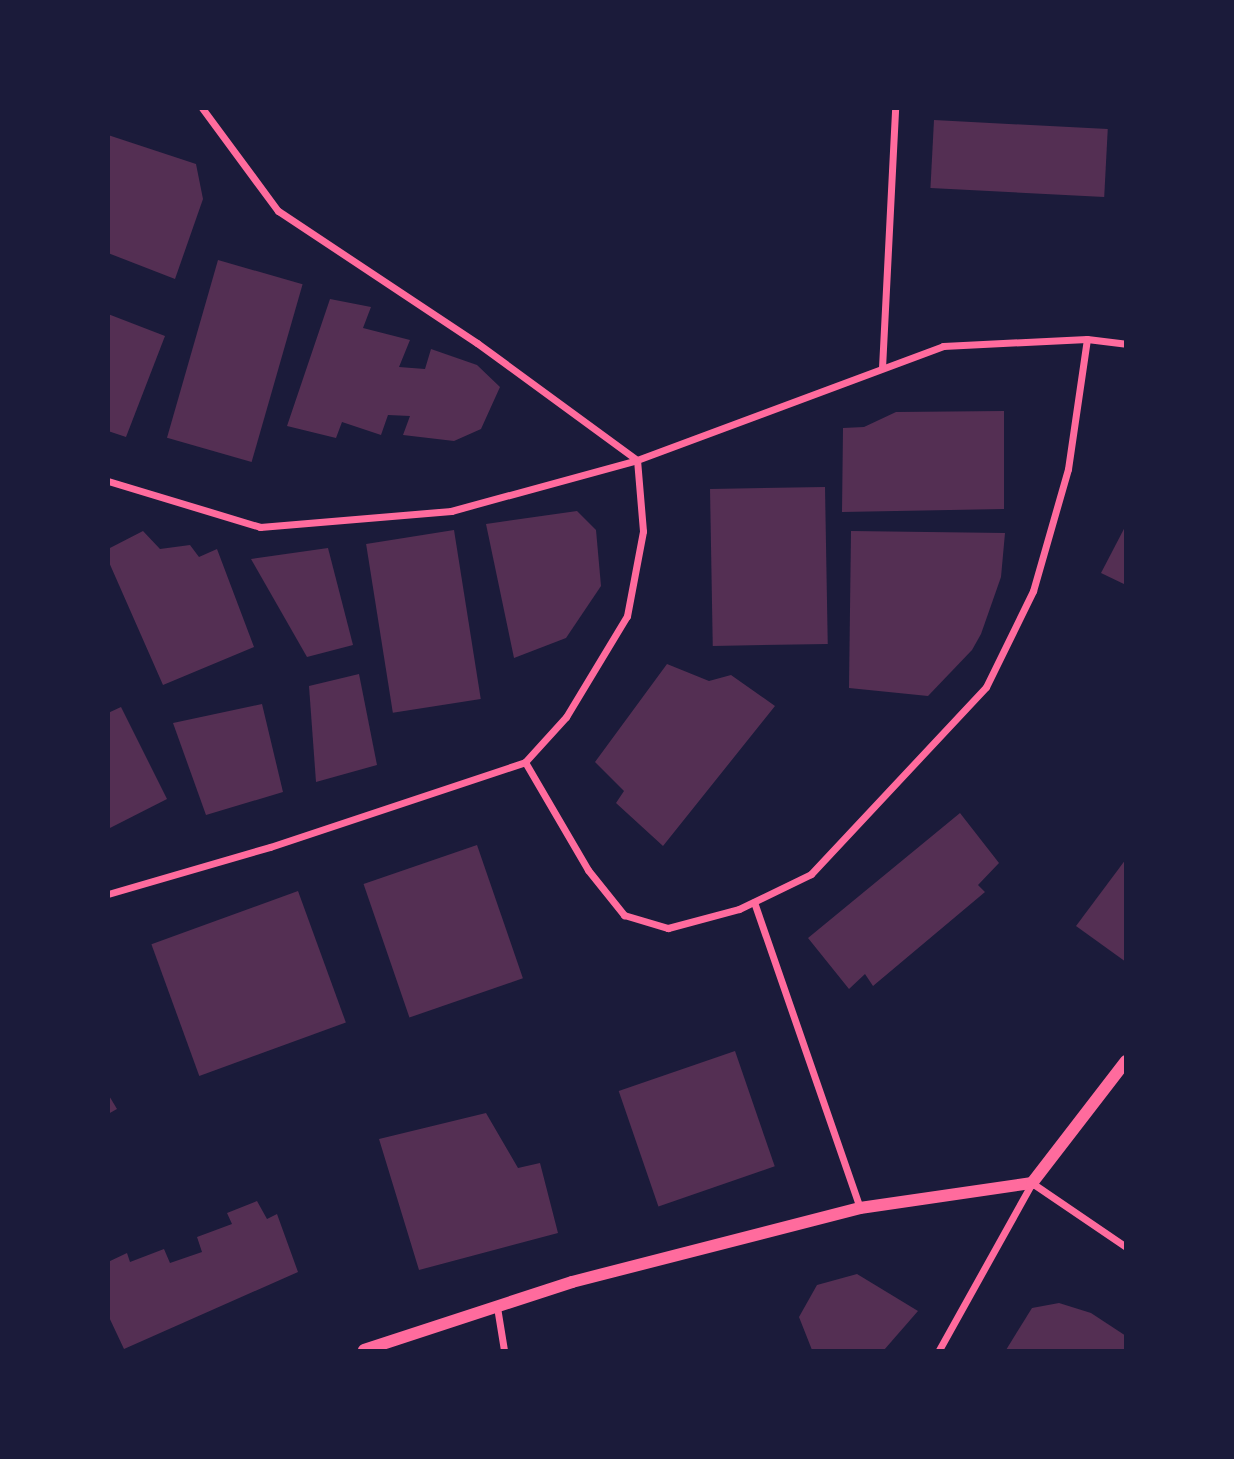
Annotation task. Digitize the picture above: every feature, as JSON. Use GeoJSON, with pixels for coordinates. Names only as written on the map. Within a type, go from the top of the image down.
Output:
{"type":"FeatureCollection","features":[{"type":"Feature","properties":{"kind":"street"},"geometry":{"type":"LineString","coordinates":[[108,894],[270,847],[526,762],[566,717],[627,615],[643,531],[637,460],[477,343],[278,211],[202,108]]}},
{"type":"Feature","properties":{"kind":"street"},"geometry":{"type":"LineString","coordinates":[[882,368],[895,108]]}},
{"type":"Feature","properties":{"kind":"street"},"geometry":{"type":"LineString","coordinates":[[108,481],[260,527],[451,511],[637,460],[943,346],[1087,339],[1125,344]]}},
{"type":"Feature","properties":{"kind":"street"},"geometry":{"type":"LineString","coordinates":[[526,762],[588,870],[624,915],[668,928],[754,902],[811,874],[986,687],[1033,591],[1068,469],[1087,339]]}},
{"type":"Feature","properties":{"kind":"street"},"geometry":{"type":"LineString","coordinates":[[754,902],[860,1208]]}},
{"type":"Feature","properties":{"kind":"street"},"geometry":{"type":"LineString","coordinates":[[939,1350],[1032,1184],[1125,1060]]}},
{"type":"Feature","properties":{"kind":"street"},"geometry":{"type":"LineString","coordinates":[[364,1350],[572,1282],[860,1208],[1032,1184],[1125,1247]]}},
{"type":"Feature","properties":{"kind":"street"},"geometry":{"type":"LineString","coordinates":[[497,1307],[504,1350]]}},
{"type":"Feature","properties":{"kind":"building"},"geometry":{"type":"Polygon","coordinates":[[[934,120],[1108,129],[1104,197],[930,188],[934,120]]]}},
{"type":"Feature","properties":{"kind":"building"},"geometry":{"type":"Polygon","coordinates":[[[108,135],[196,164],[203,199],[175,279],[108,253],[108,135]]]}},
{"type":"Feature","properties":{"kind":"building"},"geometry":{"type":"Polygon","coordinates":[[[218,260],[303,284],[252,462],[167,438],[218,260]]]}},
{"type":"Feature","properties":{"kind":"building"},"geometry":{"type":"Polygon","coordinates":[[[330,299],[371,307],[363,328],[410,340],[399,367],[425,369],[431,349],[477,365],[500,387],[481,429],[454,441],[403,435],[410,416],[388,415],[381,435],[342,422],[336,438],[287,426],[330,299]]]}},
{"type":"Feature","properties":{"kind":"building"},"geometry":{"type":"Polygon","coordinates":[[[108,314],[165,336],[126,437],[108,431],[108,314]]]}},
{"type":"Feature","properties":{"kind":"building"},"geometry":{"type":"Polygon","coordinates":[[[1004,411],[1004,509],[842,512],[843,428],[864,427],[896,412],[1004,411]]]}},
{"type":"Feature","properties":{"kind":"building"},"geometry":{"type":"Polygon","coordinates":[[[825,487],[828,644],[713,646],[710,489],[825,487]]]}},
{"type":"Feature","properties":{"kind":"building"},"geometry":{"type":"Polygon","coordinates":[[[577,511],[596,530],[601,586],[566,638],[514,658],[486,524],[577,511]]]}},
{"type":"Feature","properties":{"kind":"building"},"geometry":{"type":"Polygon","coordinates":[[[1126,525],[1126,585],[1101,573],[1126,525]]]}},
{"type":"Feature","properties":{"kind":"building"},"geometry":{"type":"Polygon","coordinates":[[[454,530],[481,699],[393,713],[366,544],[454,530]]]}},
{"type":"Feature","properties":{"kind":"building"},"geometry":{"type":"Polygon","coordinates":[[[143,531],[160,549],[190,545],[199,557],[217,549],[254,647],[163,685],[108,560],[108,549],[143,531]]]}},
{"type":"Feature","properties":{"kind":"building"},"geometry":{"type":"Polygon","coordinates":[[[851,531],[1005,533],[1001,577],[981,634],[972,650],[928,696],[849,688],[851,531]]]}},
{"type":"Feature","properties":{"kind":"building"},"geometry":{"type":"Polygon","coordinates":[[[328,548],[353,645],[307,657],[251,559],[328,548]]]}},
{"type":"Feature","properties":{"kind":"building"},"geometry":{"type":"Polygon","coordinates":[[[667,664],[709,681],[731,675],[775,706],[663,846],[616,803],[624,791],[595,762],[667,664]]]}},
{"type":"Feature","properties":{"kind":"building"},"geometry":{"type":"Polygon","coordinates":[[[359,674],[377,765],[316,782],[309,686],[359,674]]]}},
{"type":"Feature","properties":{"kind":"building"},"geometry":{"type":"Polygon","coordinates":[[[262,704],[283,792],[206,815],[173,723],[262,704]]]}},
{"type":"Feature","properties":{"kind":"building"},"geometry":{"type":"Polygon","coordinates":[[[121,707],[167,799],[108,829],[108,713],[121,707]]]}},
{"type":"Feature","properties":{"kind":"building"},"geometry":{"type":"Polygon","coordinates":[[[960,813],[999,863],[978,885],[985,892],[873,986],[865,974],[849,989],[808,938],[960,813]]]}},
{"type":"Feature","properties":{"kind":"building"},"geometry":{"type":"Polygon","coordinates":[[[477,845],[523,978],[409,1017],[364,884],[477,845]]]}},
{"type":"Feature","properties":{"kind":"building"},"geometry":{"type":"Polygon","coordinates":[[[1126,859],[1126,962],[1076,926],[1126,859]]]}},
{"type":"Feature","properties":{"kind":"building"},"geometry":{"type":"Polygon","coordinates":[[[298,891],[346,1023],[199,1076],[151,944],[298,891]]]}},
{"type":"Feature","properties":{"kind":"building"},"geometry":{"type":"Polygon","coordinates":[[[735,1051],[775,1166],[658,1206],[619,1091],[735,1051]]]}},
{"type":"Feature","properties":{"kind":"building"},"geometry":{"type":"Polygon","coordinates":[[[108,1094],[117,1109],[108,1114],[108,1094]]]}},
{"type":"Feature","properties":{"kind":"building"},"geometry":{"type":"Polygon","coordinates":[[[486,1113],[518,1168],[540,1163],[558,1233],[419,1270],[379,1139],[486,1113]]]}},
{"type":"Feature","properties":{"kind":"building"},"geometry":{"type":"Polygon","coordinates":[[[257,1201],[267,1219],[277,1214],[298,1272],[124,1349],[108,1315],[108,1262],[127,1253],[130,1262],[164,1249],[170,1263],[202,1252],[197,1237],[232,1224],[227,1213],[257,1201]]]}},
{"type":"Feature","properties":{"kind":"building"},"geometry":{"type":"Polygon","coordinates":[[[857,1274],[918,1311],[884,1350],[812,1350],[799,1317],[817,1285],[857,1274]]]}},
{"type":"Feature","properties":{"kind":"building"},"geometry":{"type":"Polygon","coordinates":[[[1059,1303],[1091,1313],[1126,1336],[1126,1350],[1006,1350],[1032,1308],[1059,1303]]]}}]}
